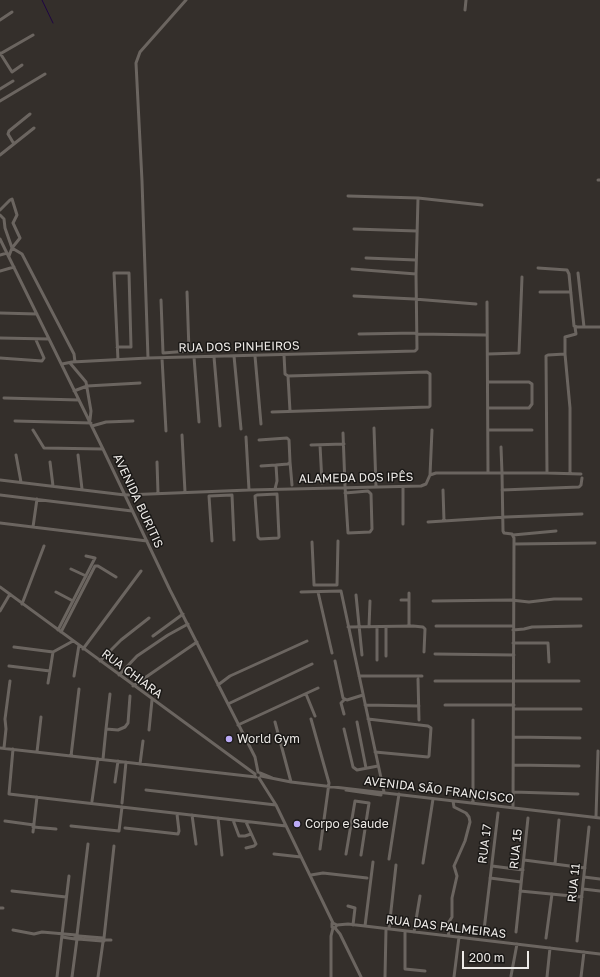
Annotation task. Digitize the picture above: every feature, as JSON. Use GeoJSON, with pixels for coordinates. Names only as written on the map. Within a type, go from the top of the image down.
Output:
{"type":"FeatureCollection","features":[{"type":"Feature","properties":{"kind":"street"},"geometry":{"type":"LineString","coordinates":[[148,358],[136,63],[140,52],[186,0]]}},
{"type":"Feature","properties":{"kind":"street"},"geometry":{"type":"LineString","coordinates":[[465,10],[466,0]]}},
{"type":"Feature","properties":{"kind":"street"},"geometry":{"type":"LineString","coordinates":[[0,20],[12,12]]}},
{"type":"Feature","properties":{"kind":"street"},"geometry":{"type":"LineString","coordinates":[[22,65],[12,72],[0,53],[33,34]]}},
{"type":"Feature","properties":{"kind":"street"},"geometry":{"type":"LineString","coordinates":[[0,101],[45,74]]}},
{"type":"Feature","properties":{"kind":"street"},"geometry":{"type":"LineString","coordinates":[[0,89],[13,81]]}},
{"type":"Feature","properties":{"kind":"street"},"geometry":{"type":"LineString","coordinates":[[14,144],[8,134],[9,131],[30,114]]}},
{"type":"Feature","properties":{"kind":"street"},"geometry":{"type":"LineString","coordinates":[[0,155],[34,128]]}},
{"type":"Feature","properties":{"kind":"street"},"geometry":{"type":"LineString","coordinates":[[348,196],[418,198],[482,205]]}},
{"type":"Feature","properties":{"kind":"street"},"geometry":{"type":"LineString","coordinates":[[416,334],[418,198]]}},
{"type":"Feature","properties":{"kind":"street"},"geometry":{"type":"LineString","coordinates":[[0,210],[12,199],[17,215],[13,223],[20,238],[8,254],[0,255]]}},
{"type":"Feature","properties":{"kind":"street"},"geometry":{"type":"LineString","coordinates":[[0,215],[4,218],[5,228],[12,248],[22,254],[74,354],[75,362]]}},
{"type":"Feature","properties":{"kind":"street"},"geometry":{"type":"LineString","coordinates":[[354,228],[417,231]]}},
{"type":"Feature","properties":{"kind":"street","name":"AVENIDA BURITIS"},"geometry":{"type":"LineString","coordinates":[[0,239],[104,449],[132,511],[188,624],[195,643],[255,757],[258,775],[276,806],[311,874],[361,977]]}},
{"type":"Feature","properties":{"kind":"street"},"geometry":{"type":"LineString","coordinates":[[366,258],[416,260]]}},
{"type":"Feature","properties":{"kind":"street"},"geometry":{"type":"LineString","coordinates":[[0,270],[14,267]]}},
{"type":"Feature","properties":{"kind":"street"},"geometry":{"type":"LineString","coordinates":[[538,268],[567,270],[569,274],[576,334],[564,337],[569,402],[570,473]]}},
{"type":"Feature","properties":{"kind":"street"},"geometry":{"type":"LineString","coordinates":[[352,269],[416,274]]}},
{"type":"Feature","properties":{"kind":"street"},"geometry":{"type":"LineString","coordinates":[[117,347],[131,347],[129,273],[114,273],[117,347],[118,360]]}},
{"type":"Feature","properties":{"kind":"street"},"geometry":{"type":"LineString","coordinates":[[578,273],[584,327]]}},
{"type":"Feature","properties":{"kind":"street"},"geometry":{"type":"LineString","coordinates":[[488,354],[520,353],[522,277]]}},
{"type":"Feature","properties":{"kind":"street"},"geometry":{"type":"LineString","coordinates":[[187,292],[189,351],[194,357],[199,422]]}},
{"type":"Feature","properties":{"kind":"street"},"geometry":{"type":"LineString","coordinates":[[540,292],[571,292]]}},
{"type":"Feature","properties":{"kind":"street"},"geometry":{"type":"LineString","coordinates":[[354,296],[476,304]]}},
{"type":"Feature","properties":{"kind":"street"},"geometry":{"type":"LineString","coordinates":[[161,300],[163,354],[189,351]]}},
{"type":"Feature","properties":{"kind":"street"},"geometry":{"type":"LineString","coordinates":[[487,302],[488,473]]}},
{"type":"Feature","properties":{"kind":"street"},"geometry":{"type":"LineString","coordinates":[[0,313],[37,314]]}},
{"type":"Feature","properties":{"kind":"street"},"geometry":{"type":"LineString","coordinates":[[574,326],[600,327]]}},
{"type":"Feature","properties":{"kind":"street"},"geometry":{"type":"LineString","coordinates":[[359,334],[485,335]]}},
{"type":"Feature","properties":{"kind":"street","name":"RUA DOS PINHEIROS"},"geometry":{"type":"LineString","coordinates":[[62,364],[70,362],[148,358],[414,351],[416,350],[416,334]]}},
{"type":"Feature","properties":{"kind":"street"},"geometry":{"type":"LineString","coordinates":[[0,338],[36,340],[49,339]]}},
{"type":"Feature","properties":{"kind":"street"},"geometry":{"type":"LineString","coordinates":[[0,358],[42,361],[44,358],[36,340]]}},
{"type":"Feature","properties":{"kind":"street"},"geometry":{"type":"LineString","coordinates":[[546,472],[546,356],[565,354]]}},
{"type":"Feature","properties":{"kind":"street"},"geometry":{"type":"LineString","coordinates":[[284,355],[285,374],[288,376],[290,411]]}},
{"type":"Feature","properties":{"kind":"street"},"geometry":{"type":"LineString","coordinates":[[234,356],[241,429]]}},
{"type":"Feature","properties":{"kind":"street"},"geometry":{"type":"LineString","coordinates":[[255,356],[261,424]]}},
{"type":"Feature","properties":{"kind":"street"},"geometry":{"type":"LineString","coordinates":[[214,357],[220,426]]}},
{"type":"Feature","properties":{"kind":"street"},"geometry":{"type":"LineString","coordinates":[[162,358],[166,431]]}},
{"type":"Feature","properties":{"kind":"street"},"geometry":{"type":"LineString","coordinates":[[70,362],[86,382],[91,411],[91,424]]}},
{"type":"Feature","properties":{"kind":"street"},"geometry":{"type":"LineString","coordinates":[[272,412],[430,406],[430,374],[428,372],[288,376]]}},
{"type":"Feature","properties":{"kind":"street"},"geometry":{"type":"LineString","coordinates":[[488,382],[529,382],[532,384],[532,404],[529,408],[488,408]]}},
{"type":"Feature","properties":{"kind":"street"},"geometry":{"type":"LineString","coordinates":[[74,391],[87,386],[140,383]]}},
{"type":"Feature","properties":{"kind":"street"},"geometry":{"type":"LineString","coordinates":[[4,398],[79,400]]}},
{"type":"Feature","properties":{"kind":"street"},"geometry":{"type":"LineString","coordinates":[[15,421],[91,424],[133,421]]}},
{"type":"Feature","properties":{"kind":"street"},"geometry":{"type":"LineString","coordinates":[[374,428],[376,487]]}},
{"type":"Feature","properties":{"kind":"street"},"geometry":{"type":"LineString","coordinates":[[33,430],[44,448],[104,449]]}},
{"type":"Feature","properties":{"kind":"street"},"geometry":{"type":"LineString","coordinates":[[430,475],[432,430]]}},
{"type":"Feature","properties":{"kind":"street"},"geometry":{"type":"LineString","coordinates":[[488,430],[532,430]]}},
{"type":"Feature","properties":{"kind":"street"},"geometry":{"type":"LineString","coordinates":[[342,433],[344,444],[345,493],[348,533],[370,532],[372,529],[371,494],[368,491],[345,493]]}},
{"type":"Feature","properties":{"kind":"street"},"geometry":{"type":"LineString","coordinates":[[182,435],[185,491]]}},
{"type":"Feature","properties":{"kind":"street"},"geometry":{"type":"LineString","coordinates":[[246,436],[249,490]]}},
{"type":"Feature","properties":{"kind":"street"},"geometry":{"type":"LineString","coordinates":[[259,440],[288,438],[292,484]]}},
{"type":"Feature","properties":{"kind":"street"},"geometry":{"type":"LineString","coordinates":[[311,445],[344,444]]}},
{"type":"Feature","properties":{"kind":"street"},"geometry":{"type":"LineString","coordinates":[[320,445],[322,483]]}},
{"type":"Feature","properties":{"kind":"street"},"geometry":{"type":"LineString","coordinates":[[501,447],[503,532],[513,535],[556,531]]}},
{"type":"Feature","properties":{"kind":"street"},"geometry":{"type":"LineString","coordinates":[[16,455],[21,482]]}},
{"type":"Feature","properties":{"kind":"street"},"geometry":{"type":"LineString","coordinates":[[78,455],[82,489]]}},
{"type":"Feature","properties":{"kind":"street"},"geometry":{"type":"LineString","coordinates":[[50,462],[53,486]]}},
{"type":"Feature","properties":{"kind":"street"},"geometry":{"type":"LineString","coordinates":[[157,462],[158,493]]}},
{"type":"Feature","properties":{"kind":"street"},"geometry":{"type":"LineString","coordinates":[[260,466],[288,464],[290,462]]}},
{"type":"Feature","properties":{"kind":"street"},"geometry":{"type":"LineString","coordinates":[[275,489],[277,481],[276,465]]}},
{"type":"Feature","properties":{"kind":"street","name":"ALAMEDA DOS IPÊS"},"geometry":{"type":"LineString","coordinates":[[0,480],[125,495],[185,491],[403,487],[425,485],[430,475],[436,473],[546,472],[570,473],[581,476],[581,486],[579,487],[502,490]]}},
{"type":"Feature","properties":{"kind":"street"},"geometry":{"type":"LineString","coordinates":[[403,487],[403,524]]}},
{"type":"Feature","properties":{"kind":"street"},"geometry":{"type":"LineString","coordinates":[[267,489],[267,495]]}},
{"type":"Feature","properties":{"kind":"street"},"geometry":{"type":"LineString","coordinates":[[443,490],[444,521]]}},
{"type":"Feature","properties":{"kind":"street"},"geometry":{"type":"LineString","coordinates":[[220,491],[221,495]]}},
{"type":"Feature","properties":{"kind":"street"},"geometry":{"type":"LineString","coordinates":[[0,495],[132,511]]}},
{"type":"Feature","properties":{"kind":"street"},"geometry":{"type":"LineString","coordinates":[[212,541],[209,496],[221,495],[232,495],[234,540]]}},
{"type":"Feature","properties":{"kind":"street"},"geometry":{"type":"LineString","coordinates":[[267,495],[278,495],[280,532],[278,538],[260,539],[258,537],[255,496],[267,495]]}},
{"type":"Feature","properties":{"kind":"street"},"geometry":{"type":"LineString","coordinates":[[33,527],[37,499]]}},
{"type":"Feature","properties":{"kind":"street"},"geometry":{"type":"LineString","coordinates":[[428,522],[582,514]]}},
{"type":"Feature","properties":{"kind":"street"},"geometry":{"type":"LineString","coordinates":[[0,523],[148,541]]}},
{"type":"Feature","properties":{"kind":"street"},"geometry":{"type":"LineString","coordinates":[[513,535],[514,707],[516,737],[513,807]]}},
{"type":"Feature","properties":{"kind":"street"},"geometry":{"type":"LineString","coordinates":[[338,541],[338,592]]}},
{"type":"Feature","properties":{"kind":"street"},"geometry":{"type":"LineString","coordinates":[[312,542],[314,584],[337,585]]}},
{"type":"Feature","properties":{"kind":"street"},"geometry":{"type":"LineString","coordinates":[[514,544],[595,543]]}},
{"type":"Feature","properties":{"kind":"street"},"geometry":{"type":"LineString","coordinates":[[22,604],[44,546]]}},
{"type":"Feature","properties":{"kind":"street"},"geometry":{"type":"LineString","coordinates":[[60,631],[73,601],[95,558],[86,556]]}},
{"type":"Feature","properties":{"kind":"street"},"geometry":{"type":"LineString","coordinates":[[60,631],[95,566],[98,566],[116,577]]}},
{"type":"Feature","properties":{"kind":"street"},"geometry":{"type":"LineString","coordinates":[[71,569],[86,576]]}},
{"type":"Feature","properties":{"kind":"street"},"geometry":{"type":"LineString","coordinates":[[83,648],[141,571]]}},
{"type":"Feature","properties":{"kind":"street","name":"RUA CHIARA"},"geometry":{"type":"LineString","coordinates":[[0,587],[152,700],[258,775]]}},
{"type":"Feature","properties":{"kind":"street"},"geometry":{"type":"LineString","coordinates":[[301,592],[341,591],[376,752],[383,794]]}},
{"type":"Feature","properties":{"kind":"street"},"geometry":{"type":"LineString","coordinates":[[56,592],[73,601]]}},
{"type":"Feature","properties":{"kind":"street"},"geometry":{"type":"LineString","coordinates":[[318,592],[332,653]]}},
{"type":"Feature","properties":{"kind":"street"},"geometry":{"type":"LineString","coordinates":[[409,593],[409,626]]}},
{"type":"Feature","properties":{"kind":"street"},"geometry":{"type":"LineString","coordinates":[[0,611],[10,594]]}},
{"type":"Feature","properties":{"kind":"street"},"geometry":{"type":"LineString","coordinates":[[356,595],[362,655]]}},
{"type":"Feature","properties":{"kind":"street"},"geometry":{"type":"LineString","coordinates":[[433,601],[513,600],[529,602],[554,599],[581,599]]}},
{"type":"Feature","properties":{"kind":"street"},"geometry":{"type":"LineString","coordinates":[[401,600],[409,600]]}},
{"type":"Feature","properties":{"kind":"street"},"geometry":{"type":"LineString","coordinates":[[370,601],[370,627]]}},
{"type":"Feature","properties":{"kind":"street"},"geometry":{"type":"LineString","coordinates":[[153,636],[183,614]]}},
{"type":"Feature","properties":{"kind":"street"},"geometry":{"type":"LineString","coordinates":[[100,661],[121,640],[149,618]]}},
{"type":"Feature","properties":{"kind":"street"},"geometry":{"type":"LineString","coordinates":[[169,624],[172,632]]}},
{"type":"Feature","properties":{"kind":"street"},"geometry":{"type":"LineString","coordinates":[[119,675],[137,656],[172,632],[188,624]]}},
{"type":"Feature","properties":{"kind":"street"},"geometry":{"type":"LineString","coordinates":[[348,627],[409,626],[424,628],[424,652]]}},
{"type":"Feature","properties":{"kind":"street"},"geometry":{"type":"LineString","coordinates":[[436,626],[513,626]]}},
{"type":"Feature","properties":{"kind":"street"},"geometry":{"type":"LineString","coordinates":[[513,630],[532,627],[581,626]]}},
{"type":"Feature","properties":{"kind":"street"},"geometry":{"type":"LineString","coordinates":[[377,627],[377,660]]}},
{"type":"Feature","properties":{"kind":"street"},"geometry":{"type":"LineString","coordinates":[[386,627],[386,656]]}},
{"type":"Feature","properties":{"kind":"street"},"geometry":{"type":"LineString","coordinates":[[14,647],[53,652],[73,641]]}},
{"type":"Feature","properties":{"kind":"street"},"geometry":{"type":"LineString","coordinates":[[218,685],[230,676],[307,641]]}},
{"type":"Feature","properties":{"kind":"street"},"geometry":{"type":"LineString","coordinates":[[133,686],[195,643]]}},
{"type":"Feature","properties":{"kind":"street"},"geometry":{"type":"LineString","coordinates":[[514,643],[548,643],[549,662]]}},
{"type":"Feature","properties":{"kind":"street"},"geometry":{"type":"LineString","coordinates":[[74,676],[79,645]]}},
{"type":"Feature","properties":{"kind":"street"},"geometry":{"type":"LineString","coordinates":[[48,683],[53,652]]}},
{"type":"Feature","properties":{"kind":"street"},"geometry":{"type":"LineString","coordinates":[[434,654],[514,655]]}},
{"type":"Feature","properties":{"kind":"street"},"geometry":{"type":"LineString","coordinates":[[335,661],[344,700],[341,703],[344,714]]}},
{"type":"Feature","properties":{"kind":"street"},"geometry":{"type":"LineString","coordinates":[[228,704],[312,664]]}},
{"type":"Feature","properties":{"kind":"street"},"geometry":{"type":"LineString","coordinates":[[9,666],[50,670]]}},
{"type":"Feature","properties":{"kind":"street"},"geometry":{"type":"LineString","coordinates":[[359,676],[422,676]]}},
{"type":"Feature","properties":{"kind":"street"},"geometry":{"type":"LineString","coordinates":[[418,679],[419,720]]}},
{"type":"Feature","properties":{"kind":"street"},"geometry":{"type":"LineString","coordinates":[[2,748],[6,729],[5,719],[10,681]]}},
{"type":"Feature","properties":{"kind":"street"},"geometry":{"type":"LineString","coordinates":[[435,682],[579,681]]}},
{"type":"Feature","properties":{"kind":"street"},"geometry":{"type":"LineString","coordinates":[[238,725],[318,688]]}},
{"type":"Feature","properties":{"kind":"street"},"geometry":{"type":"LineString","coordinates":[[71,756],[79,689]]}},
{"type":"Feature","properties":{"kind":"street"},"geometry":{"type":"LineString","coordinates":[[103,760],[110,694]]}},
{"type":"Feature","properties":{"kind":"street"},"geometry":{"type":"LineString","coordinates":[[306,694],[315,716]]}},
{"type":"Feature","properties":{"kind":"street"},"geometry":{"type":"LineString","coordinates":[[344,700],[363,695]]}},
{"type":"Feature","properties":{"kind":"street"},"geometry":{"type":"LineString","coordinates":[[106,729],[118,730],[125,727],[128,723],[130,696]]}},
{"type":"Feature","properties":{"kind":"street"},"geometry":{"type":"LineString","coordinates":[[149,730],[152,700]]}},
{"type":"Feature","properties":{"kind":"street"},"geometry":{"type":"LineString","coordinates":[[365,705],[419,706]]}},
{"type":"Feature","properties":{"kind":"street"},"geometry":{"type":"LineString","coordinates":[[444,705],[581,709]]}},
{"type":"Feature","properties":{"kind":"street"},"geometry":{"type":"LineString","coordinates":[[37,752],[41,716]]}},
{"type":"Feature","properties":{"kind":"street"},"geometry":{"type":"LineString","coordinates":[[311,719],[329,786],[320,849]]}},
{"type":"Feature","properties":{"kind":"street"},"geometry":{"type":"LineString","coordinates":[[368,719],[428,726],[431,728],[429,756],[426,757],[376,752]]}},
{"type":"Feature","properties":{"kind":"street"},"geometry":{"type":"LineString","coordinates":[[473,720],[473,803]]}},
{"type":"Feature","properties":{"kind":"street"},"geometry":{"type":"LineString","coordinates":[[276,722],[291,782]]}},
{"type":"Feature","properties":{"kind":"street"},"geometry":{"type":"LineString","coordinates":[[357,722],[366,768]]}},
{"type":"Feature","properties":{"kind":"street"},"geometry":{"type":"LineString","coordinates":[[344,729],[353,767],[357,770],[378,766]]}},
{"type":"Feature","properties":{"kind":"street"},"geometry":{"type":"LineString","coordinates":[[516,737],[580,738]]}},
{"type":"Feature","properties":{"kind":"street"},"geometry":{"type":"LineString","coordinates":[[140,764],[143,741]]}},
{"type":"Feature","properties":{"kind":"street","name":"AVENIDA SÃO FRANCISCO"},"geometry":{"type":"LineString","coordinates":[[2,748],[140,764],[258,775],[291,782],[366,792],[598,817]]}},
{"type":"Feature","properties":{"kind":"street"},"geometry":{"type":"LineString","coordinates":[[13,749],[8,793],[286,826]]}},
{"type":"Feature","properties":{"kind":"street"},"geometry":{"type":"LineString","coordinates":[[598,751],[598,817]]}},
{"type":"Feature","properties":{"kind":"street"},"geometry":{"type":"LineString","coordinates":[[92,801],[98,759]]}},
{"type":"Feature","properties":{"kind":"street"},"geometry":{"type":"LineString","coordinates":[[115,782],[118,761]]}},
{"type":"Feature","properties":{"kind":"street"},"geometry":{"type":"LineString","coordinates":[[122,803],[126,762]]}},
{"type":"Feature","properties":{"kind":"street"},"geometry":{"type":"LineString","coordinates":[[514,765],[579,766]]}},
{"type":"Feature","properties":{"kind":"street"},"geometry":{"type":"LineString","coordinates":[[146,790],[276,806]]}},
{"type":"Feature","properties":{"kind":"street"},"geometry":{"type":"LineString","coordinates":[[346,790],[366,792],[362,802]]}},
{"type":"Feature","properties":{"kind":"street"},"geometry":{"type":"LineString","coordinates":[[513,792],[578,794]]}},
{"type":"Feature","properties":{"kind":"street"},"geometry":{"type":"LineString","coordinates":[[389,859],[399,796]]}},
{"type":"Feature","properties":{"kind":"street"},"geometry":{"type":"LineString","coordinates":[[33,832],[37,797]]}},
{"type":"Feature","properties":{"kind":"street"},"geometry":{"type":"LineString","coordinates":[[423,863],[433,799]]}},
{"type":"Feature","properties":{"kind":"street"},"geometry":{"type":"LineString","coordinates":[[346,854],[355,801],[369,803],[361,856]]}},
{"type":"Feature","properties":{"kind":"street"},"geometry":{"type":"LineString","coordinates":[[449,936],[447,925],[452,918],[452,898],[457,875],[454,866],[465,841],[470,822],[466,813],[454,807],[453,801]]}},
{"type":"Feature","properties":{"kind":"street"},"geometry":{"type":"LineString","coordinates":[[71,826],[119,831],[122,807]]}},
{"type":"Feature","properties":{"kind":"street","name":"RUA 17"},"geometry":{"type":"LineString","coordinates":[[484,930],[498,813]]}},
{"type":"Feature","properties":{"kind":"street"},"geometry":{"type":"LineString","coordinates":[[125,828],[178,834],[180,831],[177,814]]}},
{"type":"Feature","properties":{"kind":"street"},"geometry":{"type":"LineString","coordinates":[[192,815],[196,844]]}},
{"type":"Feature","properties":{"kind":"street"},"geometry":{"type":"LineString","coordinates":[[218,818],[222,855]]}},
{"type":"Feature","properties":{"kind":"street","name":"RUA 15"},"geometry":{"type":"LineString","coordinates":[[516,932],[528,818]]}},
{"type":"Feature","properties":{"kind":"street"},"geometry":{"type":"LineString","coordinates":[[233,820],[238,836],[251,834]]}},
{"type":"Feature","properties":{"kind":"street"},"geometry":{"type":"LineString","coordinates":[[556,864],[559,820]]}},
{"type":"Feature","properties":{"kind":"street"},"geometry":{"type":"LineString","coordinates":[[5,821],[56,829]]}},
{"type":"Feature","properties":{"kind":"street"},"geometry":{"type":"LineString","coordinates":[[246,822],[256,844],[246,848]]}},
{"type":"Feature","properties":{"kind":"street","name":"RUA 11"},"geometry":{"type":"LineString","coordinates":[[577,941],[589,827]]}},
{"type":"Feature","properties":{"kind":"street"},"geometry":{"type":"LineString","coordinates":[[72,977],[88,844]]}},
{"type":"Feature","properties":{"kind":"street"},"geometry":{"type":"LineString","coordinates":[[98,977],[114,846]]}},
{"type":"Feature","properties":{"kind":"street"},"geometry":{"type":"LineString","coordinates":[[274,854],[301,856]]}},
{"type":"Feature","properties":{"kind":"street"},"geometry":{"type":"LineString","coordinates":[[524,860],[585,868]]}},
{"type":"Feature","properties":{"kind":"street"},"geometry":{"type":"LineString","coordinates":[[366,926],[373,862]]}},
{"type":"Feature","properties":{"kind":"street"},"geometry":{"type":"LineString","coordinates":[[385,977],[387,929],[396,865]]}},
{"type":"Feature","properties":{"kind":"street"},"geometry":{"type":"LineString","coordinates":[[492,866],[523,870]]}},
{"type":"Feature","properties":{"kind":"street"},"geometry":{"type":"LineString","coordinates":[[311,874],[323,873],[367,878]]}},
{"type":"Feature","properties":{"kind":"street"},"geometry":{"type":"LineString","coordinates":[[57,977],[69,876]]}},
{"type":"Feature","properties":{"kind":"street"},"geometry":{"type":"LineString","coordinates":[[584,877],[600,879]]}},
{"type":"Feature","properties":{"kind":"street"},"geometry":{"type":"LineString","coordinates":[[490,878],[521,882]]}},
{"type":"Feature","properties":{"kind":"street"},"geometry":{"type":"LineString","coordinates":[[583,889],[600,891]]}},
{"type":"Feature","properties":{"kind":"street"},"geometry":{"type":"LineString","coordinates":[[12,891],[66,897]]}},
{"type":"Feature","properties":{"kind":"street"},"geometry":{"type":"LineString","coordinates":[[520,891],[582,898]]}},
{"type":"Feature","properties":{"kind":"street"},"geometry":{"type":"LineString","coordinates":[[546,938],[552,894]]}},
{"type":"Feature","properties":{"kind":"street"},"geometry":{"type":"LineString","coordinates":[[414,932],[420,896]]}},
{"type":"Feature","properties":{"kind":"street"},"geometry":{"type":"LineString","coordinates":[[348,906],[355,908],[353,925]]}},
{"type":"Feature","properties":{"kind":"street"},"geometry":{"type":"LineString","coordinates":[[331,977],[332,936],[335,926]]}},
{"type":"Feature","properties":{"kind":"street","name":"RUA DAS PALMEIRAS"},"geometry":{"type":"LineString","coordinates":[[335,926],[366,926],[600,954]]}},
{"type":"Feature","properties":{"kind":"street"},"geometry":{"type":"LineString","coordinates":[[14,930],[34,934],[42,932],[111,940]]}},
{"type":"Feature","properties":{"kind":"street"},"geometry":{"type":"LineString","coordinates":[[406,931],[405,969],[425,971]]}},
{"type":"Feature","properties":{"kind":"street"},"geometry":{"type":"LineString","coordinates":[[454,977],[459,937]]}},
{"type":"Feature","properties":{"kind":"street"},"geometry":{"type":"LineString","coordinates":[[511,976],[517,944]]}},
{"type":"Feature","properties":{"kind":"street"},"geometry":{"type":"LineString","coordinates":[[547,977],[550,948]]}},
{"type":"Feature","properties":{"kind":"street"},"geometry":{"type":"LineString","coordinates":[[581,977],[584,952]]}},
{"type":"Feature","properties":{"kind":"waterway"},"geometry":{"type":"LineString","coordinates":[[42,0],[53,23]]}},
{"type":"Feature","properties":{"kind":"place","name":"World Gym"},"geometry":{"type":"Point","coordinates":[229,739]}},
{"type":"Feature","properties":{"kind":"place","name":"Corpo e Saude"},"geometry":{"type":"Point","coordinates":[297,824]}}]}
